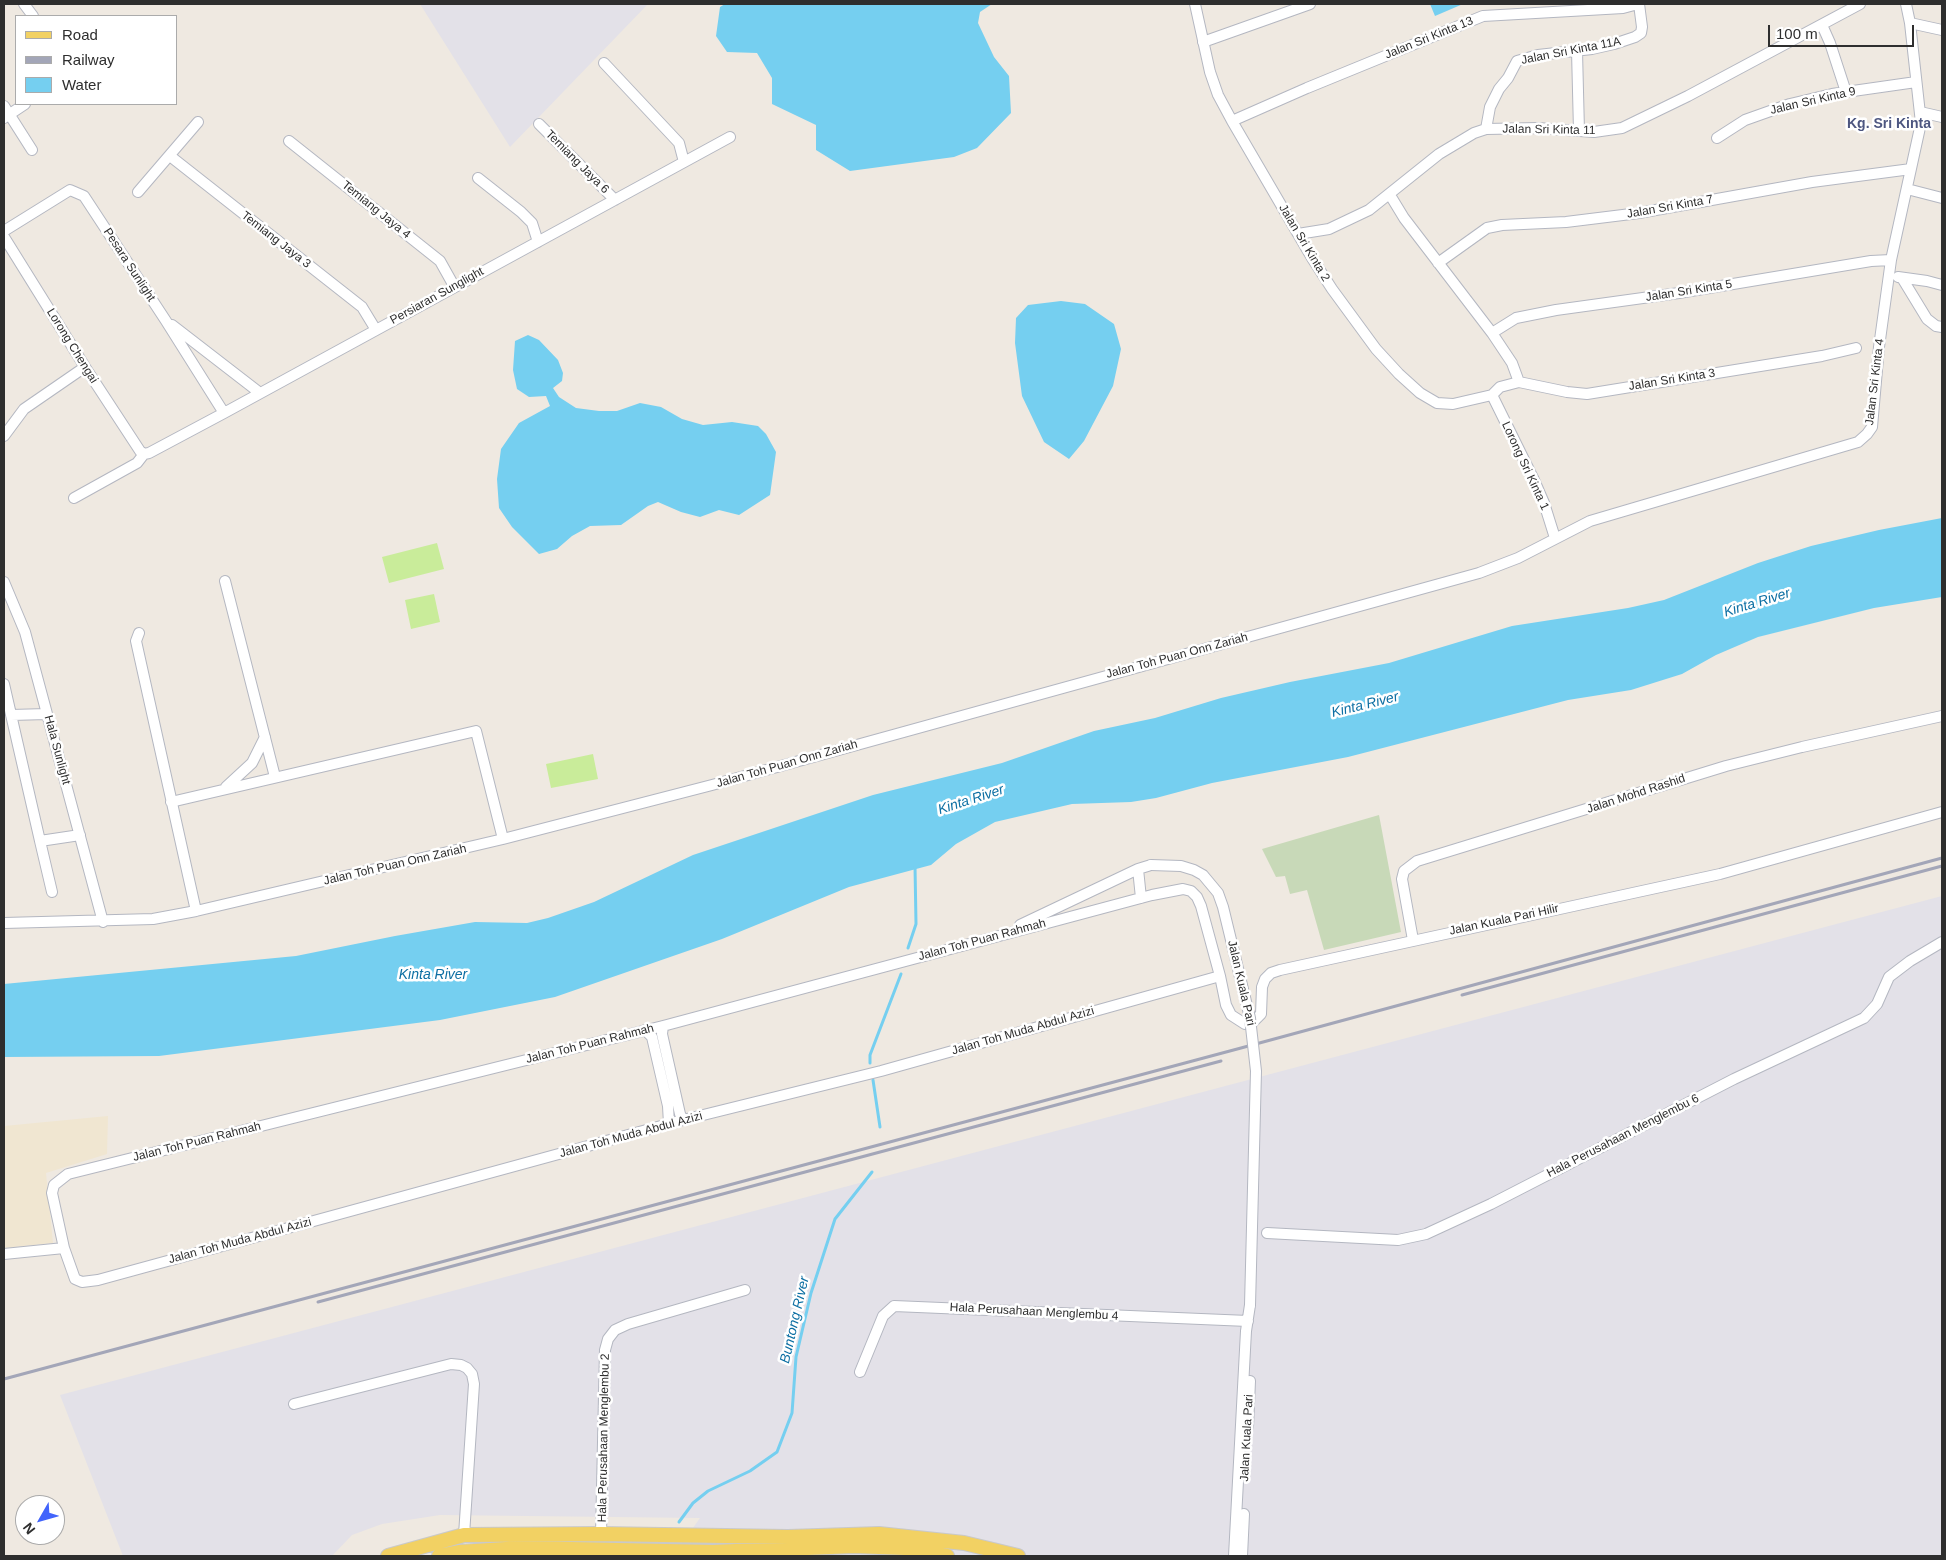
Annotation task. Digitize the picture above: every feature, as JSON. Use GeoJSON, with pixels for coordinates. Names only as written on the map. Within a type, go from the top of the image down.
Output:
{"type":"FeatureCollection","features":[{"type":"Feature","properties":{"kind":"main road"},"geometry":{"type":"LineString","coordinates":[[388,1556],[464,1536],[601,1534],[788,1537],[878,1534],[964,1543],[1018,1556]]}},
{"type":"Feature","properties":{"kind":"main road"},"geometry":{"type":"LineString","coordinates":[[440,1556],[458,1552],[713,1552],[854,1546],[905,1548],[947,1556]]}},
{"type":"Feature","properties":{"kind":"street"},"geometry":{"type":"LineString","coordinates":[[24,4],[32,15]]}},
{"type":"Feature","properties":{"kind":"street","name":"Jalan Sri Kinta 2"},"geometry":{"type":"LineString","coordinates":[[1194,4],[1213,80],[1232,121],[1332,289],[1376,349],[1420,393],[1437,403],[1453,404],[1492,395]]}},
{"type":"Feature","properties":{"kind":"street"},"geometry":{"type":"LineString","coordinates":[[1203,42],[1310,4]]}},
{"type":"Feature","properties":{"kind":"street","name":"Jalan Sri Kinta 11A"},"geometry":{"type":"LineString","coordinates":[[1486,129],[1490,108],[1499,89],[1508,78],[1517,61],[1538,55],[1577,52],[1614,44],[1635,37],[1641,33],[1639,4]]}},
{"type":"Feature","properties":{"kind":"street","name":"Jalan Sri Kinta 13"},"geometry":{"type":"LineString","coordinates":[[1232,121],[1325,80],[1483,16],[1623,8],[1639,4]]}},
{"type":"Feature","properties":{"kind":"street","name":"Jalan Sri Kinta 11"},"geometry":{"type":"LineString","coordinates":[[1298,234],[1329,229],[1370,210],[1440,154],[1474,133],[1486,129],[1538,128],[1594,132],[1622,128],[1646,118],[1860,4]]}},
{"type":"Feature","properties":{"kind":"street","name":"Jalan Sri Kinta 4"},"geometry":{"type":"LineString","coordinates":[[1555,538],[1590,521],[1631,508],[1858,442],[1872,427],[1879,347],[1891,260],[1921,124],[1910,23],[1906,4]]}},
{"type":"Feature","properties":{"kind":"street"},"geometry":{"type":"LineString","coordinates":[[1910,23],[1942,30]]}},
{"type":"Feature","properties":{"kind":"street"},"geometry":{"type":"LineString","coordinates":[[1822,25],[1846,92]]}},
{"type":"Feature","properties":{"kind":"street"},"geometry":{"type":"LineString","coordinates":[[1577,52],[1579,131]]}},
{"type":"Feature","properties":{"kind":"street"},"geometry":{"type":"LineString","coordinates":[[604,63],[679,143],[684,162]]}},
{"type":"Feature","properties":{"kind":"street","name":"Jalan Sri Kinta 9"},"geometry":{"type":"LineString","coordinates":[[1717,138],[1745,120],[1790,104],[1846,92],[1916,82]]}},
{"type":"Feature","properties":{"kind":"street"},"geometry":{"type":"LineString","coordinates":[[23,105],[5,113],[32,150]]}},
{"type":"Feature","properties":{"kind":"street"},"geometry":{"type":"LineString","coordinates":[[1920,112],[1942,117]]}},
{"type":"Feature","properties":{"kind":"street"},"geometry":{"type":"LineString","coordinates":[[138,192],[198,122]]}},
{"type":"Feature","properties":{"kind":"street","name":"Temiang Jaya 6"},"geometry":{"type":"LineString","coordinates":[[540,124],[615,200]]}},
{"type":"Feature","properties":{"kind":"street","name":"Persiaran Sunglight"},"geometry":{"type":"LineString","coordinates":[[74,498],[138,463],[144,454],[224,413],[730,137]]}},
{"type":"Feature","properties":{"kind":"street","name":"Temiang Jaya 4"},"geometry":{"type":"LineString","coordinates":[[290,141],[440,261],[454,286]]}},
{"type":"Feature","properties":{"kind":"street","name":"Temiang Jaya 3"},"geometry":{"type":"LineString","coordinates":[[170,156],[362,307],[376,330]]}},
{"type":"Feature","properties":{"kind":"street","name":"Jalan Sri Kinta 7"},"geometry":{"type":"LineString","coordinates":[[1438,263],[1487,228],[1502,225],[1566,222],[1639,213],[1812,182],[1912,169]]}},
{"type":"Feature","properties":{"kind":"street"},"geometry":{"type":"LineString","coordinates":[[478,178],[532,223],[538,242]]}},
{"type":"Feature","properties":{"kind":"street"},"geometry":{"type":"LineString","coordinates":[[1907,189],[1942,198]]}},
{"type":"Feature","properties":{"kind":"street","name":"Pesara Sunlight"},"geometry":{"type":"LineString","coordinates":[[4,231],[70,190],[84,196],[224,413]]}},
{"type":"Feature","properties":{"kind":"street"},"geometry":{"type":"LineString","coordinates":[[1390,195],[1404,218],[1492,333],[1512,363],[1519,382],[1500,387],[1492,395]]}},
{"type":"Feature","properties":{"kind":"street","name":"Lorong Chengai"},"geometry":{"type":"LineString","coordinates":[[4,237],[86,368],[140,451],[144,454]]}},
{"type":"Feature","properties":{"kind":"street","name":"Jalan Sri Kinta 5"},"geometry":{"type":"LineString","coordinates":[[1492,333],[1516,318],[1556,310],[1679,293],[1871,261],[1891,260]]}},
{"type":"Feature","properties":{"kind":"street"},"geometry":{"type":"LineString","coordinates":[[1890,275],[1942,285]]}},
{"type":"Feature","properties":{"kind":"street"},"geometry":{"type":"LineString","coordinates":[[1902,278],[1927,318],[1936,326],[1942,327]]}},
{"type":"Feature","properties":{"kind":"street"},"geometry":{"type":"LineString","coordinates":[[166,321],[260,393]]}},
{"type":"Feature","properties":{"kind":"street","name":"Jalan Sri Kinta 3"},"geometry":{"type":"LineString","coordinates":[[1519,382],[1587,394],[1822,356],[1856,348]]}},
{"type":"Feature","properties":{"kind":"street"},"geometry":{"type":"LineString","coordinates":[[4,436],[24,409],[86,368]]}},
{"type":"Feature","properties":{"kind":"street","name":"Lorong Sri Kinta 1"},"geometry":{"type":"LineString","coordinates":[[1492,395],[1534,480],[1555,538]]}},
{"type":"Feature","properties":{"kind":"street","name":"Jalan Toh Puan Onn Zariah"},"geometry":{"type":"LineString","coordinates":[[4,923],[103,922],[153,919],[196,911],[503,840],[722,782],[1479,573],[1518,558],[1555,538]]}},
{"type":"Feature","properties":{"kind":"street"},"geometry":{"type":"LineString","coordinates":[[225,581],[275,777]]}},
{"type":"Feature","properties":{"kind":"street","name":"Hala Sunlight"},"geometry":{"type":"LineString","coordinates":[[4,582],[26,632],[103,922]]}},
{"type":"Feature","properties":{"kind":"street"},"geometry":{"type":"LineString","coordinates":[[139,634],[136,641],[196,911]]}},
{"type":"Feature","properties":{"kind":"street"},"geometry":{"type":"LineString","coordinates":[[4,684],[52,892]]}},
{"type":"Feature","properties":{"kind":"street"},"geometry":{"type":"LineString","coordinates":[[11,715],[47,714]]}},
{"type":"Feature","properties":{"kind":"street","name":"Jalan Mohd Rashid"},"geometry":{"type":"LineString","coordinates":[[1413,940],[1402,879],[1404,870],[1418,861],[1726,766],[1942,716]]}},
{"type":"Feature","properties":{"kind":"street"},"geometry":{"type":"LineString","coordinates":[[171,802],[476,731],[503,840]]}},
{"type":"Feature","properties":{"kind":"street"},"geometry":{"type":"LineString","coordinates":[[221,790],[239,776],[252,762],[265,737]]}},
{"type":"Feature","properties":{"kind":"street","name":"Jalan Kuala Pari Hilir"},"geometry":{"type":"LineString","coordinates":[[1191,890],[1201,906],[1226,1005],[1231,1016],[1240,1022],[1252,1023],[1261,1014],[1262,987],[1265,979],[1272,973],[1297,965],[1720,874],[1942,812]]}},
{"type":"Feature","properties":{"kind":"street"},"geometry":{"type":"LineString","coordinates":[[40,841],[80,836]]}},
{"type":"Feature","properties":{"kind":"street","name":"Jalan Kuala Pari"},"geometry":{"type":"LineString","coordinates":[[997,936],[1151,864],[1180,866],[1203,875],[1218,894],[1223,907],[1250,1018],[1256,1076],[1250,1305],[1246,1331],[1234,1556]]}},
{"type":"Feature","properties":{"kind":"street"},"geometry":{"type":"LineString","coordinates":[[1138,869],[1141,898]]}},
{"type":"Feature","properties":{"kind":"street","name":"Jalan Toh Puan Rahmah"},"geometry":{"type":"LineString","coordinates":[[64,1248],[52,1193],[54,1185],[68,1174],[664,1026],[1141,898],[1183,889],[1191,890]]}},
{"type":"Feature","properties":{"kind":"street","name":"Hala Perusahaan Menglembu 6"},"geometry":{"type":"LineString","coordinates":[[1267,1233],[1398,1240],[1426,1234],[1491,1204],[1718,1087],[1864,1018],[1877,1004],[1889,977],[1910,961],[1942,942]]}},
{"type":"Feature","properties":{"kind":"street","name":"Jalan Toh Muda Abdul Azizi"},"geometry":{"type":"LineString","coordinates":[[64,1248],[75,1279],[82,1282],[98,1280],[669,1124],[880,1071],[1220,976]]}},
{"type":"Feature","properties":{"kind":"street"},"geometry":{"type":"LineString","coordinates":[[664,1026],[662,1034],[672,1105],[669,1124]]}},
{"type":"Feature","properties":{"kind":"street"},"geometry":{"type":"LineString","coordinates":[[645,1030],[652,1036],[672,1105],[684,1120]]}},
{"type":"Feature","properties":{"kind":"street"},"geometry":{"type":"LineString","coordinates":[[4,1254],[64,1248]]}},
{"type":"Feature","properties":{"kind":"street","name":"Hala Perusahaan Menglembu 2"},"geometry":{"type":"LineString","coordinates":[[601,1534],[605,1350],[608,1338],[616,1330],[628,1324],[745,1290]]}},
{"type":"Feature","properties":{"kind":"street","name":"Hala Perusahaan Menglembu 4"},"geometry":{"type":"LineString","coordinates":[[860,1372],[883,1316],[894,1306],[1248,1321]]}},
{"type":"Feature","properties":{"kind":"street","name":"Jalan Kuala Pari"},"geometry":{"type":"LineString","coordinates":[[1242,1556],[1252,1331],[1248,1321]]}},
{"type":"Feature","properties":{"kind":"street"},"geometry":{"type":"LineString","coordinates":[[294,1404],[452,1364],[461,1364],[472,1374],[474,1384],[464,1536]]}},
{"type":"Feature","properties":{"kind":"shaded area"},"geometry":{"type":"Polygon","coordinates":[[[420,4],[648,4],[510,147],[420,4]]]}},
{"type":"Feature","properties":{"kind":"shaded area"},"geometry":{"type":"Polygon","coordinates":[[[1942,896],[1942,1556],[673,1556],[700,1518],[440,1515],[382,1524],[352,1535],[332,1556],[123,1556],[60,1395],[1942,896]]]}},
{"type":"Feature","properties":{"kind":"shaded area"},"geometry":{"type":"Polygon","coordinates":[[[108,1116],[107,1154],[46,1173],[53,1243],[4,1248],[4,1126],[108,1116]]]}},
{"type":"Feature","properties":{"kind":"green space"},"geometry":{"type":"Polygon","coordinates":[[[437,543],[444,569],[389,583],[382,557],[437,543]]]}},
{"type":"Feature","properties":{"kind":"green space"},"geometry":{"type":"Polygon","coordinates":[[[434,594],[440,622],[411,629],[405,600],[434,594]]]}},
{"type":"Feature","properties":{"kind":"green space"},"geometry":{"type":"Polygon","coordinates":[[[593,754],[598,779],[551,788],[546,764],[593,754]]]}},
{"type":"Feature","properties":{"kind":"green space"},"geometry":{"type":"Polygon","coordinates":[[[1379,815],[1401,932],[1324,950],[1307,890],[1290,894],[1285,876],[1276,877],[1262,849],[1379,815]]]}},
{"type":"Feature","properties":{"kind":"water"},"geometry":{"type":"Polygon","coordinates":[[[725,4],[992,4],[980,12],[978,23],[994,57],[1009,76],[1011,113],[977,148],[954,157],[850,171],[816,150],[816,125],[772,104],[772,78],[757,53],[727,52],[716,36],[720,7],[725,4]]]}},
{"type":"Feature","properties":{"kind":"water"},"geometry":{"type":"Polygon","coordinates":[[[1430,4],[1463,4],[1435,16],[1430,4]]]}},
{"type":"Feature","properties":{"kind":"water"},"geometry":{"type":"Polygon","coordinates":[[[1061,301],[1085,304],[1114,324],[1121,349],[1113,386],[1084,441],[1069,459],[1044,442],[1022,396],[1015,343],[1016,318],[1028,305],[1061,301]]]}},
{"type":"Feature","properties":{"kind":"water"},"geometry":{"type":"Polygon","coordinates":[[[528,335],[539,340],[558,360],[563,373],[562,381],[553,388],[559,397],[576,408],[617,411],[640,403],[661,407],[682,419],[703,425],[732,422],[758,426],[766,434],[776,452],[770,495],[739,515],[719,510],[700,517],[681,512],[658,502],[648,506],[621,525],[590,526],[572,536],[557,549],[539,554],[512,527],[499,508],[497,479],[501,449],[519,423],[550,406],[546,396],[529,397],[517,389],[513,370],[515,341],[528,335]]]}},
{"type":"Feature","properties":{"kind":"water","name":"Kinta River"},"geometry":{"type":"Polygon","coordinates":[[[1942,518],[1942,597],[1874,608],[1758,637],[1716,655],[1682,674],[1631,690],[1568,700],[1348,757],[1212,783],[1156,798],[1131,802],[1072,804],[995,822],[956,844],[931,865],[849,887],[722,939],[555,997],[440,1020],[159,1056],[4,1057],[4,984],[296,956],[475,922],[527,923],[548,918],[594,902],[693,855],[873,795],[1002,763],[1094,731],[1155,718],[1221,698],[1290,682],[1389,663],[1512,626],[1628,608],[1664,600],[1758,563],[1811,546],[1942,518]]]}},
{"type":"Feature","properties":{"kind":"waterway"},"geometry":{"type":"LineString","coordinates":[[908,948],[916,924],[915,866]]}},
{"type":"Feature","properties":{"kind":"waterway","name":"Buntong River"},"geometry":{"type":"LineString","coordinates":[[870,1063],[870,1055],[901,974]]}},
{"type":"Feature","properties":{"kind":"waterway","name":"Buntong River"},"geometry":{"type":"LineString","coordinates":[[873,1080],[880,1127]]}},
{"type":"Feature","properties":{"kind":"waterway","name":"Buntong River"},"geometry":{"type":"LineString","coordinates":[[679,1522],[693,1503],[708,1491],[750,1471],[777,1452],[792,1413],[796,1357],[811,1293],[835,1219],[872,1172]]}},
{"type":"Feature","properties":{"kind":"railway"},"geometry":{"type":"LineString","coordinates":[[4,1379],[1942,858]]}},
{"type":"Feature","properties":{"kind":"railway"},"geometry":{"type":"LineString","coordinates":[[1462,995],[1942,866]]}},
{"type":"Feature","properties":{"kind":"railway"},"geometry":{"type":"LineString","coordinates":[[318,1302],[1221,1061]]}},
{"type":"Feature","properties":{"kind":"district","name":"Kg. Sri Kinta"},"geometry":{"type":"Point","coordinates":[1889,124]}}]}
